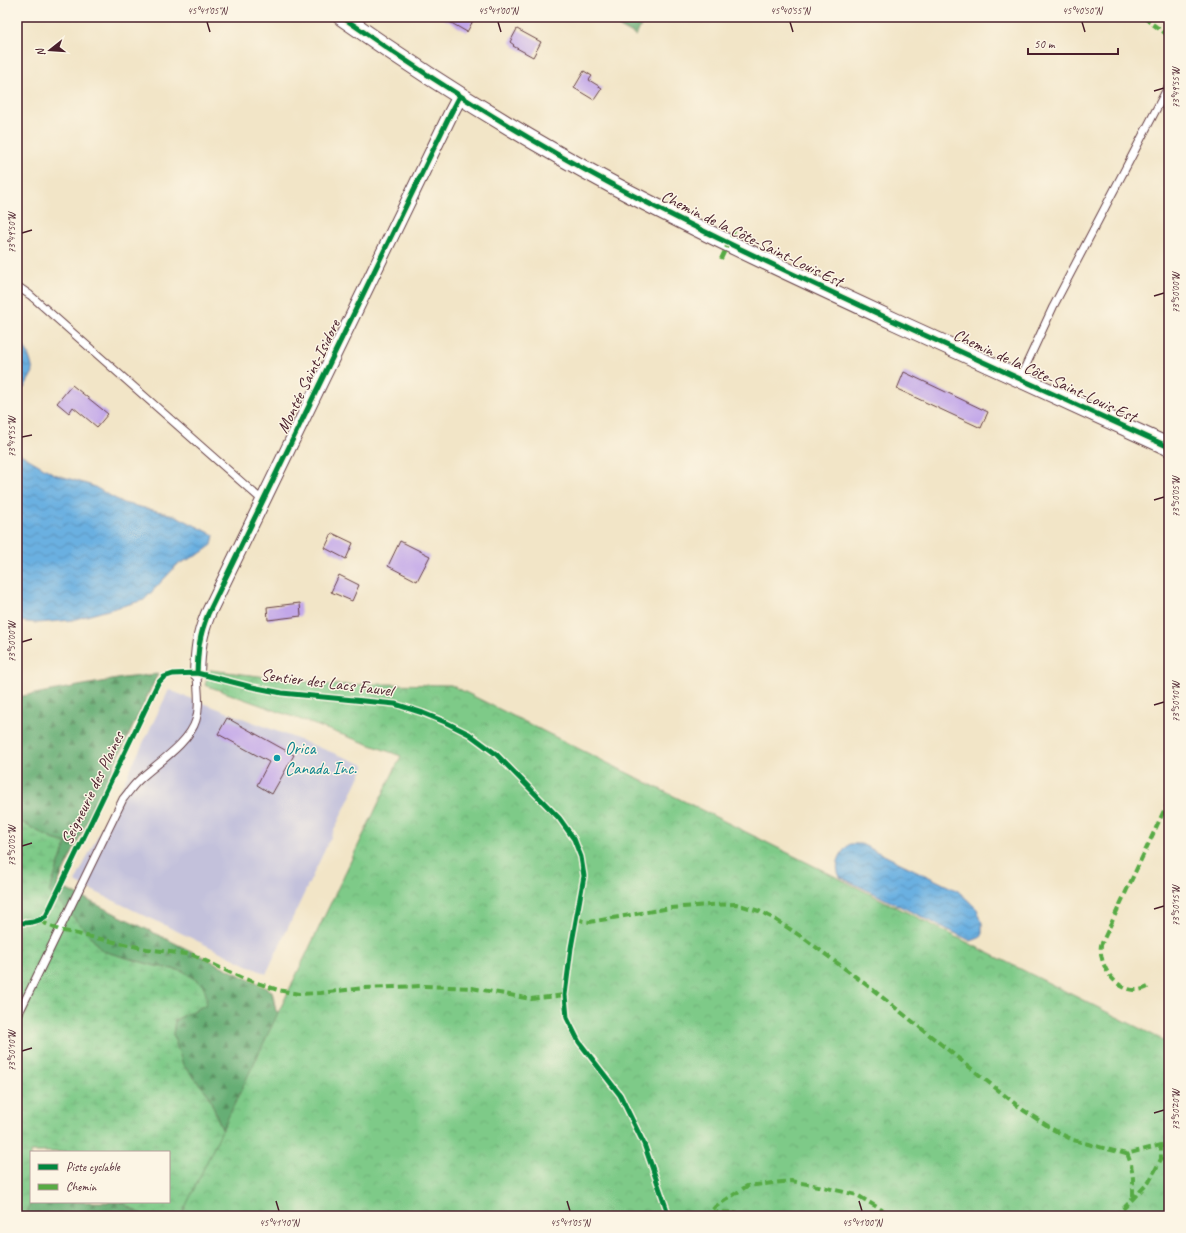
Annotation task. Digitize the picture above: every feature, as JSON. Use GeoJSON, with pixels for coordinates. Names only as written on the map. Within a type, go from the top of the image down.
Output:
{"type":"FeatureCollection","features":[{"type":"Feature","properties":{"kind":"street","name":"Chemin de la Côte-Saint-Louis Est"},"geometry":{"type":"LineString","coordinates":[[342,17],[460,96],[558,155],[617,187],[694,227],[791,273],[1169,448]]}},
{"type":"Feature","properties":{"kind":"street","name":"Montée Saint-Isidore"},"geometry":{"type":"LineString","coordinates":[[197,673],[198,646],[204,622],[460,96]]}},
{"type":"Feature","properties":{"kind":"lane"},"geometry":{"type":"LineString","coordinates":[[1020,379],[1053,307],[1169,85]]}},
{"type":"Feature","properties":{"kind":"lane"},"geometry":{"type":"LineString","coordinates":[[17,286],[30,295],[264,501]]}},
{"type":"Feature","properties":{"kind":"lane"},"geometry":{"type":"LineString","coordinates":[[17,1016],[123,799],[136,783],[176,748],[190,733],[196,720],[198,708],[197,673]]}},
{"type":"Feature","properties":{"kind":"shaded area"},"geometry":{"type":"Polygon","coordinates":[[[169,690],[365,765],[266,974],[75,882],[169,690]]]}},
{"type":"Feature","properties":{"kind":"green space"},"geometry":{"type":"Polygon","coordinates":[[[602,17],[645,17],[636,36],[602,17]]]}},
{"type":"Feature","properties":{"kind":"green space"},"geometry":{"type":"Polygon","coordinates":[[[210,670],[332,685],[451,685],[1169,1043],[1169,1216],[181,1216],[401,756],[205,685],[210,670]]]}},
{"type":"Feature","properties":{"kind":"green space"},"geometry":{"type":"Polygon","coordinates":[[[158,674],[57,885],[272,991],[276,1011],[356,1046],[230,1150],[208,1094],[183,1065],[173,1034],[175,1020],[205,1005],[183,971],[155,966],[102,951],[80,924],[49,892],[66,843],[52,839],[17,820],[17,697],[123,678],[158,674]]]}},
{"type":"Feature","properties":{"kind":"green space"},"geometry":{"type":"Polygon","coordinates":[[[17,820],[52,839],[66,843],[49,892],[80,924],[102,951],[155,966],[183,971],[203,985],[207,998],[205,1005],[175,1020],[173,1034],[183,1065],[208,1094],[230,1150],[482,1216],[145,1216],[123,1203],[170,1203],[170,1151],[30,1151],[30,1203],[32,1203],[30,1204],[26,1216],[17,1216],[17,820]]]}},
{"type":"Feature","properties":{"kind":"green space"},"geometry":{"type":"Polygon","coordinates":[[[123,1203],[145,1216],[26,1216],[30,1204],[123,1203]]]}},
{"type":"Feature","properties":{"kind":"water"},"geometry":{"type":"Polygon","coordinates":[[[17,339],[28,354],[33,372],[24,388],[17,394],[17,339]]]}},
{"type":"Feature","properties":{"kind":"water"},"geometry":{"type":"Polygon","coordinates":[[[17,452],[54,474],[93,486],[123,503],[174,515],[214,535],[212,545],[198,555],[178,564],[144,600],[72,620],[37,623],[17,621],[17,452]]]}},
{"type":"Feature","properties":{"kind":"water"},"geometry":{"type":"Polygon","coordinates":[[[850,844],[861,844],[958,891],[977,909],[982,923],[982,936],[971,941],[840,877],[837,868],[839,859],[841,854],[850,844]]]}},
{"type":"Feature","properties":{"kind":"building"},"geometry":{"type":"Polygon","coordinates":[[[441,17],[475,17],[467,32],[441,17]]]}},
{"type":"Feature","properties":{"kind":"building"},"geometry":{"type":"Polygon","coordinates":[[[517,29],[541,42],[533,57],[513,46],[514,45],[510,42],[517,29]]]}},
{"type":"Feature","properties":{"kind":"building"},"geometry":{"type":"Polygon","coordinates":[[[584,71],[592,76],[589,80],[602,88],[594,100],[574,88],[584,71]]]}},
{"type":"Feature","properties":{"kind":"building"},"geometry":{"type":"Polygon","coordinates":[[[904,372],[988,412],[981,428],[897,389],[904,372]]]}},
{"type":"Feature","properties":{"kind":"building"},"geometry":{"type":"Polygon","coordinates":[[[72,385],[108,414],[97,427],[73,407],[69,413],[57,403],[72,385]]]}},
{"type":"Feature","properties":{"kind":"building"},"geometry":{"type":"Polygon","coordinates":[[[332,533],[353,543],[346,559],[325,548],[332,533]]]}},
{"type":"Feature","properties":{"kind":"building"},"geometry":{"type":"Polygon","coordinates":[[[400,541],[430,556],[417,581],[388,566],[400,541]]]}},
{"type":"Feature","properties":{"kind":"building"},"geometry":{"type":"Polygon","coordinates":[[[339,575],[359,585],[352,601],[331,592],[339,575]]]}},
{"type":"Feature","properties":{"kind":"building"},"geometry":{"type":"Polygon","coordinates":[[[300,603],[301,616],[268,620],[267,607],[300,603]]]}},
{"type":"Feature","properties":{"kind":"building","name":"Orica Canada Inc."},"geometry":{"type":"Polygon","coordinates":[[[227,718],[294,755],[272,794],[257,785],[269,762],[218,734],[227,718]]]}},
{"type":"Feature","properties":{"kind":"marked path"},"geometry":{"type":"LineString","coordinates":[[1143,17],[1169,36]]}},
{"type":"Feature","properties":{"kind":"marked path"},"geometry":{"type":"LineString","coordinates":[[721,259],[735,229]]}},
{"type":"Feature","properties":{"kind":"marked path"},"geometry":{"type":"LineString","coordinates":[[1148,987],[1138,990],[1129,989],[1121,986],[1114,980],[1103,964],[1101,945],[1169,800]]}},
{"type":"Feature","properties":{"kind":"marked path"},"geometry":{"type":"LineString","coordinates":[[576,918],[590,922],[670,908],[736,904],[759,911],[773,918],[805,939],[872,989],[1023,1110],[1054,1130],[1073,1140],[1126,1154],[1169,1143]]}},
{"type":"Feature","properties":{"kind":"marked path"},"geometry":{"type":"LineString","coordinates":[[40,921],[59,930],[147,949],[193,955],[242,978],[278,990],[299,994],[364,988],[423,986],[472,988],[531,999],[565,995]]}},
{"type":"Feature","properties":{"kind":"marked path"},"geometry":{"type":"LineString","coordinates":[[1113,1216],[1124,1208],[1149,1182],[1161,1159],[1161,1146]]}},
{"type":"Feature","properties":{"kind":"marked path"},"geometry":{"type":"LineString","coordinates":[[1127,1153],[1131,1164],[1133,1178],[1133,1199]]}},
{"type":"Feature","properties":{"kind":"marked path"},"geometry":{"type":"LineString","coordinates":[[703,1216],[710,1213],[715,1207],[747,1186],[791,1181],[857,1195],[882,1210],[888,1216]]}},
{"type":"Feature","properties":{"kind":"marked path"},"geometry":{"type":"LineString","coordinates":[[710,1213],[723,1212],[743,1216]]}},
{"type":"Feature","properties":{"kind":"cycle path"},"geometry":{"type":"LineString","coordinates":[[342,17],[475,105],[543,146],[613,185],[683,221],[789,272],[1169,447]]}},
{"type":"Feature","properties":{"kind":"cycle path"},"geometry":{"type":"LineString","coordinates":[[197,673],[200,643],[208,614],[460,96]]}},
{"type":"Feature","properties":{"kind":"cycle path","name":"Sentier des Lacs Fauvel"},"geometry":{"type":"LineString","coordinates":[[17,923],[29,923],[46,916],[158,683],[164,677],[173,674],[197,673],[282,693],[395,704],[445,722],[469,734],[496,754],[559,818],[574,839],[581,857],[584,876],[571,948],[565,995],[567,1018],[579,1042],[620,1095],[644,1144],[669,1216]]}},
{"type":"Feature","properties":{"kind":"place","name":"Orica Canada Inc."},"geometry":{"type":"Point","coordinates":[277,758]}}]}
